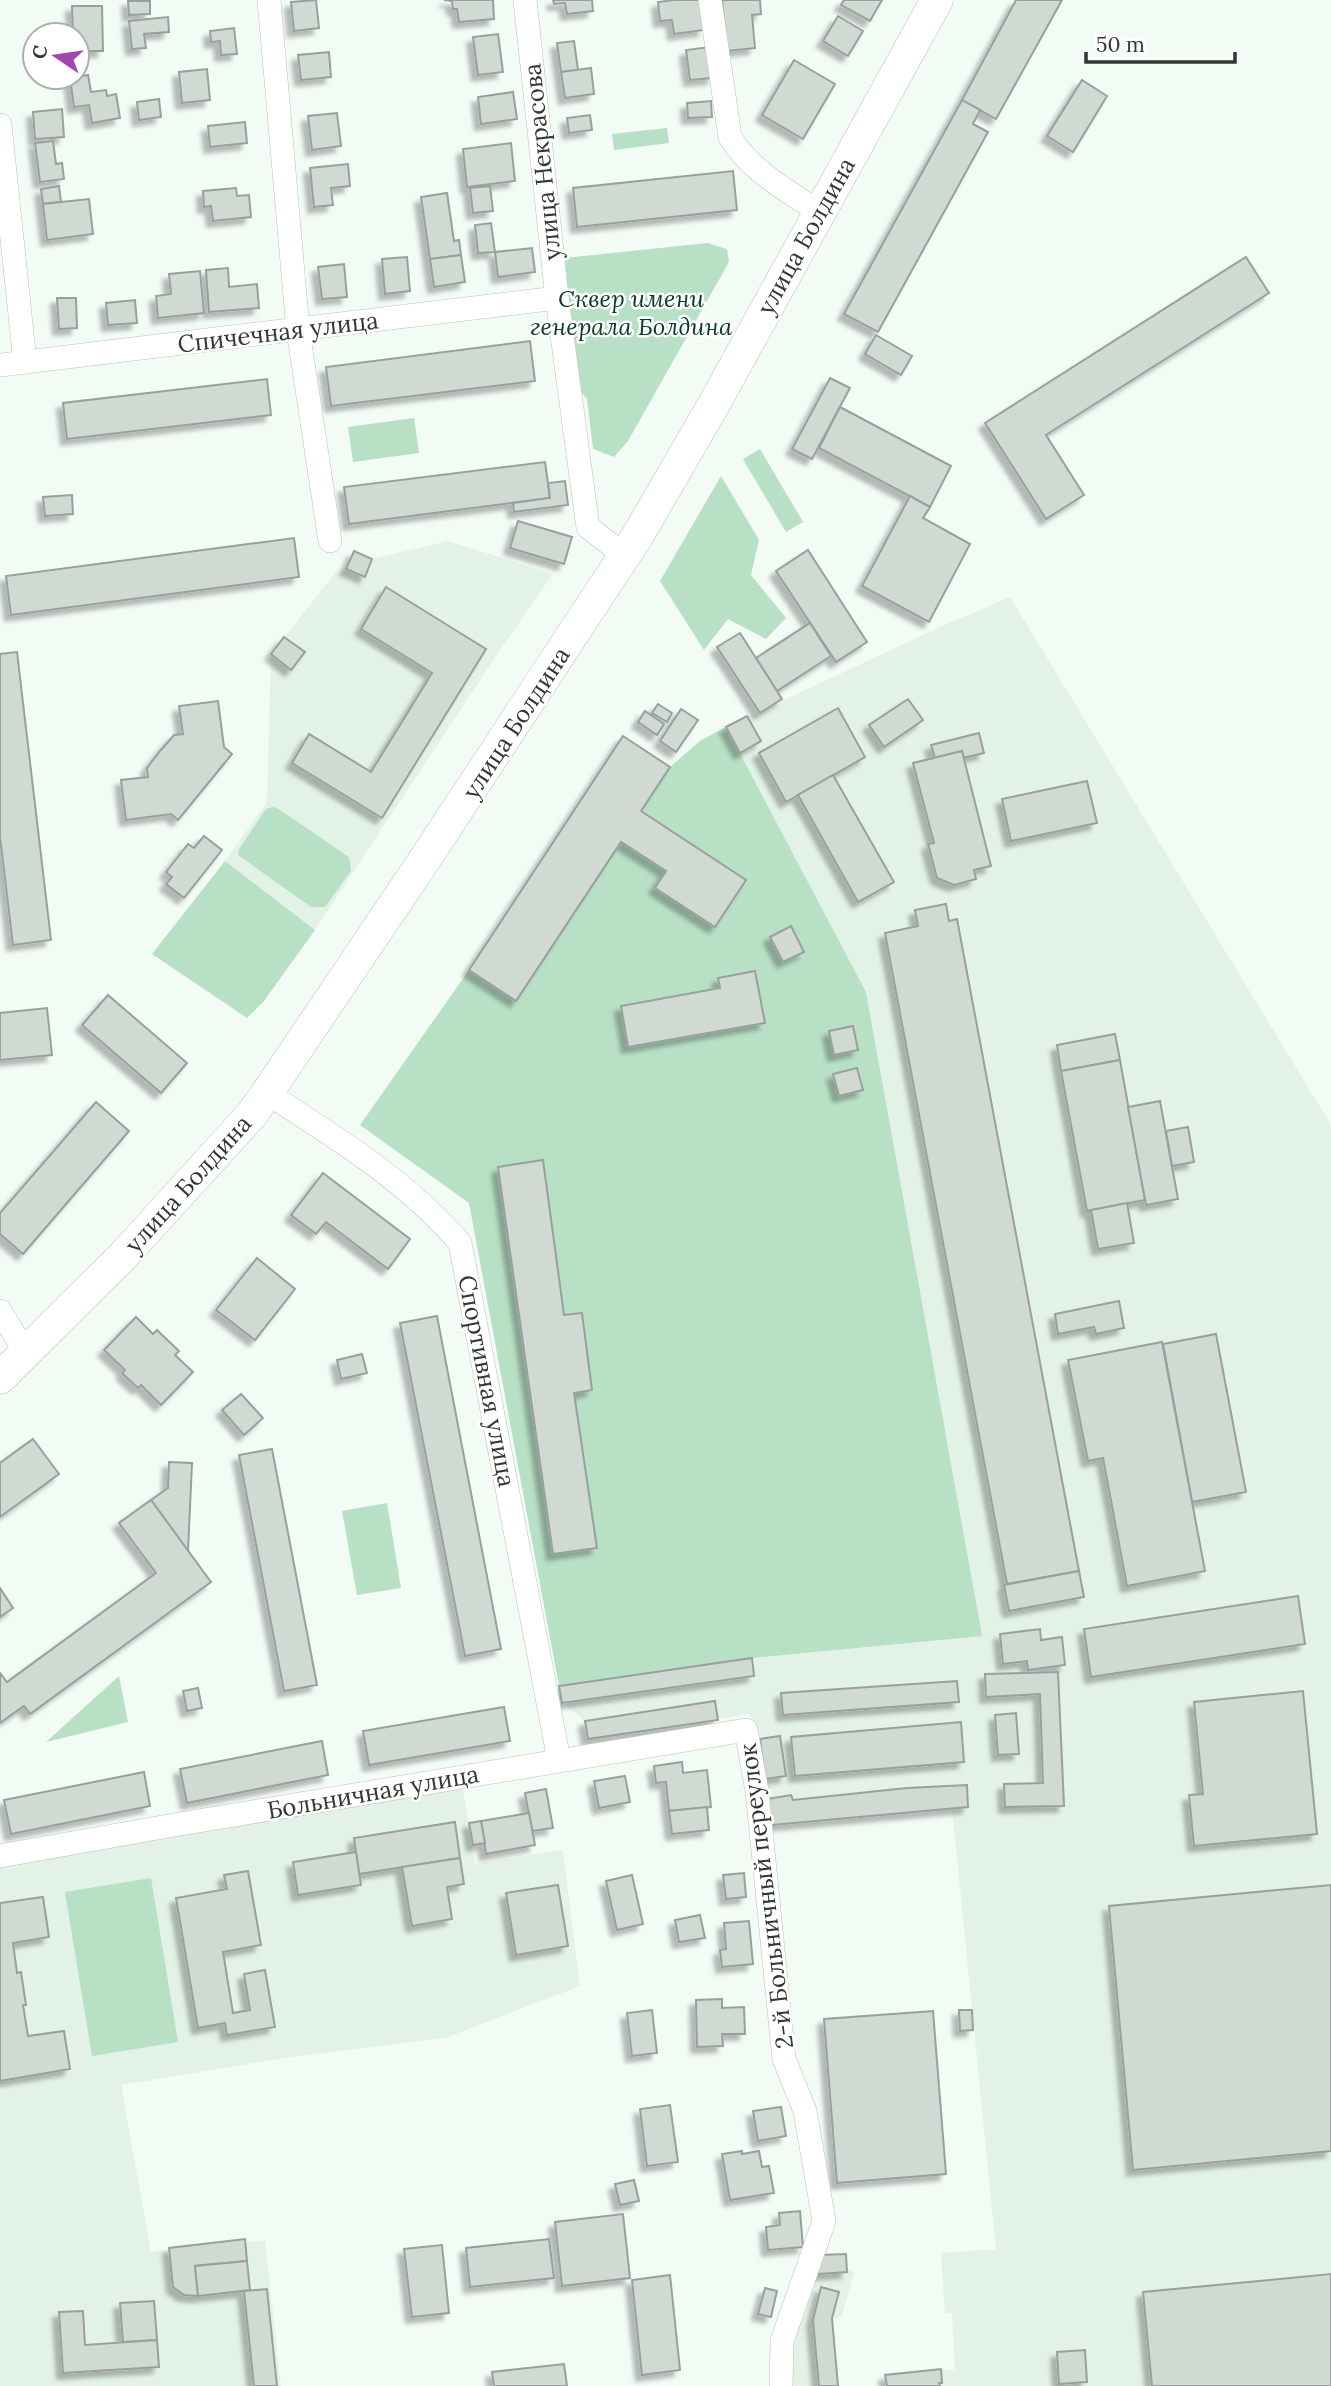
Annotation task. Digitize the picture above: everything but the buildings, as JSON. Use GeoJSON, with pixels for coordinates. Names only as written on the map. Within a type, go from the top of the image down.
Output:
{"type":"FeatureCollection","features":[{"type":"Feature","properties":{"kind":"main road","name":"улица Болдина"},"geometry":{"type":"LineString","coordinates":[[0,1378],[123,1256],[252,1114],[267,1093],[439,839],[625,556],[714,404],[937,0]]}},
{"type":"Feature","properties":{"kind":"street"},"geometry":{"type":"LineString","coordinates":[[269,0],[298,330],[330,541]]}},
{"type":"Feature","properties":{"kind":"street","name":"улица Некрасова"},"geometry":{"type":"LineString","coordinates":[[525,0],[557,298],[589,527],[625,556]]}},
{"type":"Feature","properties":{"kind":"street"},"geometry":{"type":"LineString","coordinates":[[710,0],[730,137],[738,152],[819,212]]}},
{"type":"Feature","properties":{"kind":"street"},"geometry":{"type":"LineString","coordinates":[[0,125],[25,362]]}},
{"type":"Feature","properties":{"kind":"street","name":"Спичечная улица"},"geometry":{"type":"LineString","coordinates":[[0,365],[557,298]]}},
{"type":"Feature","properties":{"kind":"street","name":"Спортивная улица"},"geometry":{"type":"LineString","coordinates":[[267,1093],[333,1135],[436,1215],[460,1243],[559,1760]]}},
{"type":"Feature","properties":{"kind":"street"},"geometry":{"type":"LineString","coordinates":[[0,1311],[26,1353]]}},
{"type":"Feature","properties":{"kind":"street","name":"Больничная улица"},"geometry":{"type":"LineString","coordinates":[[0,1856],[747,1730]]}},
{"type":"Feature","properties":{"kind":"street","name":"2-й Больничный переулок"},"geometry":{"type":"LineString","coordinates":[[747,1730],[757,1791],[785,2059],[805,2111],[824,2221],[782,2341],[781,2386]]}},
{"type":"Feature","properties":{"kind":"shaded area"},"geometry":{"type":"Polygon","coordinates":[[[448,541],[553,574],[315,930],[225,861],[267,802],[271,654],[335,573],[346,569],[364,577],[372,559],[448,541]]]}},
{"type":"Feature","properties":{"kind":"shaded area"},"geometry":{"type":"Polygon","coordinates":[[[1010,597],[1331,1125],[1331,2386],[940,2386],[941,2369],[955,2371],[952,2312],[945,2314],[941,2253],[996,2249],[952,1808],[772,1825],[760,1739],[750,1714],[588,1739],[585,1721],[562,1703],[559,1686],[752,1658],[726,727],[1010,597]]]}},
{"type":"Feature","properties":{"kind":"shaded area"},"geometry":{"type":"Polygon","coordinates":[[[463,1789],[475,1864],[563,1850],[580,1986],[445,2038],[290,2057],[121,2085],[151,2252],[265,2240],[281,2386],[0,2386],[0,1864],[463,1789]]]}},
{"type":"Feature","properties":{"kind":"shaded area"},"geometry":{"type":"Polygon","coordinates":[[[818,2255],[854,2272],[842,2316],[832,2319],[838,2386],[790,2386],[791,2342],[818,2274],[818,2255]]]}},
{"type":"Feature","properties":{"kind":"green space"},"geometry":{"type":"Polygon","coordinates":[[[667,128],[669,143],[614,150],[612,134],[667,128]]]}},
{"type":"Feature","properties":{"kind":"green space","name":"Сквер имени генерала Болдина"},"geometry":{"type":"Polygon","coordinates":[[[707,243],[727,249],[729,262],[628,441],[614,457],[593,449],[587,399],[577,387],[565,258],[707,243]]]}},
{"type":"Feature","properties":{"kind":"green space"},"geometry":{"type":"Polygon","coordinates":[[[414,418],[419,453],[353,462],[348,427],[414,418]]]}},
{"type":"Feature","properties":{"kind":"green space"},"geometry":{"type":"Polygon","coordinates":[[[760,449],[803,522],[786,532],[743,459],[760,449]]]}},
{"type":"Feature","properties":{"kind":"green space"},"geometry":{"type":"Polygon","coordinates":[[[721,476],[759,540],[751,575],[786,618],[766,639],[728,619],[704,650],[660,581],[721,476]]]}},
{"type":"Feature","properties":{"kind":"green space"},"geometry":{"type":"Polygon","coordinates":[[[726,727],[866,992],[982,1636],[752,1658],[559,1686],[469,1203],[360,1125],[469,970],[623,736],[670,767],[700,741],[726,727]]]}},
{"type":"Feature","properties":{"kind":"green space"},"geometry":{"type":"Polygon","coordinates":[[[272,807],[349,857],[351,871],[325,907],[311,907],[238,855],[239,849],[266,809],[272,807]]]}},
{"type":"Feature","properties":{"kind":"green space"},"geometry":{"type":"Polygon","coordinates":[[[225,861],[315,930],[264,1001],[247,1018],[152,954],[225,861]]]}},
{"type":"Feature","properties":{"kind":"green space"},"geometry":{"type":"Polygon","coordinates":[[[387,1503],[401,1588],[357,1595],[342,1511],[387,1503]]]}},
{"type":"Feature","properties":{"kind":"green space"},"geometry":{"type":"Polygon","coordinates":[[[119,1676],[128,1722],[46,1742],[119,1676]]]}},
{"type":"Feature","properties":{"kind":"green space"},"geometry":{"type":"Polygon","coordinates":[[[151,1878],[178,2042],[92,2056],[65,1892],[151,1878]]]}}]}
